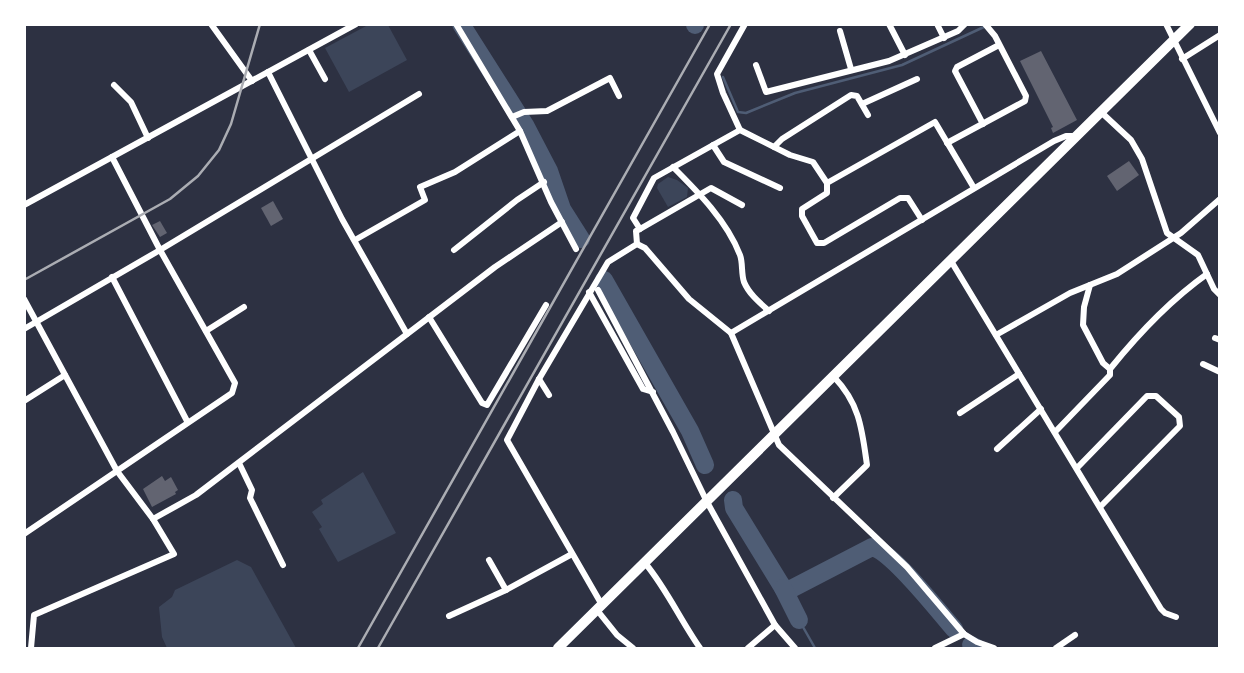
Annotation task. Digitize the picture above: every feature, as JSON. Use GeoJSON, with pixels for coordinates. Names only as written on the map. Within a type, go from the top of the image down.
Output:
{"type":"FeatureCollection","features":[{"type":"Feature","properties":{"kind":"highway"},"geometry":{"type":"LineString","coordinates":[[558,649],[1190,24]]}},
{"type":"Feature","properties":{"kind":"street"},"geometry":{"type":"LineString","coordinates":[[211,24],[251,81]]}},
{"type":"Feature","properties":{"kind":"street"},"geometry":{"type":"LineString","coordinates":[[24,205],[309,50],[344,27],[356,24]]}},
{"type":"Feature","properties":{"kind":"street"},"geometry":{"type":"LineString","coordinates":[[456,24],[514,116],[576,249]]}},
{"type":"Feature","properties":{"kind":"street"},"geometry":{"type":"LineString","coordinates":[[745,24],[717,74],[740,130],[813,162],[827,183],[827,193],[802,209],[802,216],[817,243],[824,243],[900,198],[908,198],[922,220]]}},
{"type":"Feature","properties":{"kind":"street"},"geometry":{"type":"LineString","coordinates":[[889,24],[905,55]]}},
{"type":"Feature","properties":{"kind":"street"},"geometry":{"type":"LineString","coordinates":[[937,24],[944,38]]}},
{"type":"Feature","properties":{"kind":"street"},"geometry":{"type":"LineString","coordinates":[[755,65],[766,92],[889,61],[944,38],[965,24]]}},
{"type":"Feature","properties":{"kind":"street"},"geometry":{"type":"LineString","coordinates":[[947,143],[1025,101],[1026,96],[995,36],[985,24]]}},
{"type":"Feature","properties":{"kind":"street"},"geometry":{"type":"LineString","coordinates":[[1166,24],[1220,133]]}},
{"type":"Feature","properties":{"kind":"street"},"geometry":{"type":"LineString","coordinates":[[840,31],[851,69]]}},
{"type":"Feature","properties":{"kind":"street"},"geometry":{"type":"LineString","coordinates":[[1182,59],[1220,34]]}},
{"type":"Feature","properties":{"kind":"street"},"geometry":{"type":"LineString","coordinates":[[983,124],[955,71],[957,67],[999,45]]}},
{"type":"Feature","properties":{"kind":"street"},"geometry":{"type":"LineString","coordinates":[[309,50],[325,79]]}},
{"type":"Feature","properties":{"kind":"street"},"geometry":{"type":"LineString","coordinates":[[268,72],[312,160],[407,334]]}},
{"type":"Feature","properties":{"kind":"street"},"geometry":{"type":"LineString","coordinates":[[514,116],[547,111],[610,78],[619,96]]}},
{"type":"Feature","properties":{"kind":"street"},"geometry":{"type":"LineString","coordinates":[[862,104],[917,79]]}},
{"type":"Feature","properties":{"kind":"street"},"geometry":{"type":"LineString","coordinates":[[114,85],[131,102],[148,138]]}},
{"type":"Feature","properties":{"kind":"street"},"geometry":{"type":"LineString","coordinates":[[24,329],[419,94]]}},
{"type":"Feature","properties":{"kind":"street"},"geometry":{"type":"LineString","coordinates":[[774,147],[782,139],[851,95],[857,96],[868,115]]}},
{"type":"Feature","properties":{"kind":"street"},"geometry":{"type":"LineString","coordinates":[[1102,113],[1131,141],[1149,178],[1167,233],[1198,255],[1214,289],[1220,295]]}},
{"type":"Feature","properties":{"kind":"street"},"geometry":{"type":"LineString","coordinates":[[827,183],[935,122],[974,188]]}},
{"type":"Feature","properties":{"kind":"street"},"geometry":{"type":"LineString","coordinates":[[640,229],[634,218],[654,178],[740,130]]}},
{"type":"Feature","properties":{"kind":"street"},"geometry":{"type":"LineString","coordinates":[[355,240],[425,200],[420,187],[455,172],[520,131]]}},
{"type":"Feature","properties":{"kind":"street"},"geometry":{"type":"LineString","coordinates":[[731,333],[1054,141],[1066,136],[1078,136]]}},
{"type":"Feature","properties":{"kind":"street"},"geometry":{"type":"LineString","coordinates":[[713,145],[724,162],[780,188]]}},
{"type":"Feature","properties":{"kind":"street"},"geometry":{"type":"LineString","coordinates":[[24,534],[232,393],[235,383],[160,250],[112,157]]}},
{"type":"Feature","properties":{"kind":"street"},"geometry":{"type":"LineString","coordinates":[[673,167],[700,194],[729,234],[741,256],[744,281],[750,292],[769,311]]}},
{"type":"Feature","properties":{"kind":"street"},"geometry":{"type":"LineString","coordinates":[[454,250],[544,182]]}},
{"type":"Feature","properties":{"kind":"street"},"geometry":{"type":"LineString","coordinates":[[637,244],[636,231],[710,188],[743,205]]}},
{"type":"Feature","properties":{"kind":"street"},"geometry":{"type":"LineString","coordinates":[[996,335],[1070,293],[1117,274],[1174,238],[1220,200]]}},
{"type":"Feature","properties":{"kind":"street"},"geometry":{"type":"LineString","coordinates":[[153,519],[196,495],[239,463],[568,210]]}},
{"type":"Feature","properties":{"kind":"street"},"geometry":{"type":"LineString","coordinates":[[633,649],[623,641],[600,608],[507,440],[608,262],[637,244]]}},
{"type":"Feature","properties":{"kind":"street"},"geometry":{"type":"LineString","coordinates":[[637,244],[645,248],[689,299],[731,333],[779,444],[906,567],[964,634],[994,649]]}},
{"type":"Feature","properties":{"kind":"street"},"geometry":{"type":"LineString","coordinates":[[951,261],[1161,609],[1176,617]]}},
{"type":"Feature","properties":{"kind":"street"},"geometry":{"type":"LineString","coordinates":[[1055,432],[1110,375],[1110,369],[1137,335],[1173,300],[1207,274]]}},
{"type":"Feature","properties":{"kind":"street"},"geometry":{"type":"LineString","coordinates":[[112,277],[187,422]]}},
{"type":"Feature","properties":{"kind":"street"},"geometry":{"type":"LineString","coordinates":[[1090,285],[1084,307],[1083,325],[1103,363],[1110,369]]}},
{"type":"Feature","properties":{"kind":"street"},"geometry":{"type":"LineString","coordinates":[[592,291],[653,392],[707,502],[775,625],[795,649]]}},
{"type":"Feature","properties":{"kind":"street"},"geometry":{"type":"LineString","coordinates":[[24,299],[117,471],[153,519],[174,554],[34,615],[31,649]]}},
{"type":"Feature","properties":{"kind":"street"},"geometry":{"type":"LineString","coordinates":[[429,317],[482,403],[487,405],[546,305]]}},
{"type":"Feature","properties":{"kind":"street"},"geometry":{"type":"LineString","coordinates":[[206,331],[244,307]]}},
{"type":"Feature","properties":{"kind":"street"},"geometry":{"type":"LineString","coordinates":[[1203,364],[1220,372]]}},
{"type":"Feature","properties":{"kind":"street"},"geometry":{"type":"LineString","coordinates":[[960,413],[1019,374]]}},
{"type":"Feature","properties":{"kind":"street"},"geometry":{"type":"LineString","coordinates":[[24,401],[65,375]]}},
{"type":"Feature","properties":{"kind":"street"},"geometry":{"type":"LineString","coordinates":[[834,377],[854,403],[859,416],[867,466],[834,498]]}},
{"type":"Feature","properties":{"kind":"street"},"geometry":{"type":"LineString","coordinates":[[540,379],[549,396]]}},
{"type":"Feature","properties":{"kind":"street"},"geometry":{"type":"LineString","coordinates":[[1077,468],[1147,396],[1156,396],[1179,417],[1180,426],[1100,507]]}},
{"type":"Feature","properties":{"kind":"street"},"geometry":{"type":"LineString","coordinates":[[997,449],[1041,409]]}},
{"type":"Feature","properties":{"kind":"street"},"geometry":{"type":"LineString","coordinates":[[239,463],[252,490],[250,498],[283,565]]}},
{"type":"Feature","properties":{"kind":"street"},"geometry":{"type":"LineString","coordinates":[[449,616],[572,555]]}},
{"type":"Feature","properties":{"kind":"street"},"geometry":{"type":"LineString","coordinates":[[489,560],[506,590]]}},
{"type":"Feature","properties":{"kind":"street"},"geometry":{"type":"LineString","coordinates":[[645,563],[700,649]]}},
{"type":"Feature","properties":{"kind":"street"},"geometry":{"type":"LineString","coordinates":[[748,649],[775,625]]}},
{"type":"Feature","properties":{"kind":"street"},"geometry":{"type":"LineString","coordinates":[[935,649],[964,634]]}},
{"type":"Feature","properties":{"kind":"street"},"geometry":{"type":"LineString","coordinates":[[1056,649],[1075,635]]}},
{"type":"Feature","properties":{"kind":"shaded area"},"geometry":{"type":"Polygon","coordinates":[[[368,25],[388,25],[407,60],[349,92],[325,48],[368,25]]]}},
{"type":"Feature","properties":{"kind":"shaded area"},"geometry":{"type":"Polygon","coordinates":[[[668,177],[688,188],[687,197],[668,207],[657,188],[658,184],[668,177]]]}},
{"type":"Feature","properties":{"kind":"shaded area"},"geometry":{"type":"Polygon","coordinates":[[[363,472],[396,533],[338,562],[312,512],[323,504],[321,500],[363,472]]]}},
{"type":"Feature","properties":{"kind":"shaded area"},"geometry":{"type":"Polygon","coordinates":[[[237,560],[251,567],[296,648],[167,648],[162,637],[159,607],[172,597],[175,590],[237,560]]]}},
{"type":"Feature","properties":{"kind":"building"},"geometry":{"type":"Polygon","coordinates":[[[1041,51],[1077,120],[1053,133],[1053,127],[1020,61],[1041,51]]]}},
{"type":"Feature","properties":{"kind":"building"},"geometry":{"type":"Polygon","coordinates":[[[1129,161],[1139,175],[1117,191],[1107,176],[1129,161]]]}},
{"type":"Feature","properties":{"kind":"building"},"geometry":{"type":"Polygon","coordinates":[[[273,201],[283,219],[271,226],[261,208],[273,201]]]}},
{"type":"Feature","properties":{"kind":"building"},"geometry":{"type":"Polygon","coordinates":[[[160,221],[167,233],[160,237],[152,225],[160,221]]]}},
{"type":"Feature","properties":{"kind":"building"},"geometry":{"type":"Polygon","coordinates":[[[162,476],[165,481],[171,477],[178,490],[176,494],[152,507],[143,489],[162,476]]]}},
{"type":"Feature","properties":{"kind":"waterway"},"geometry":{"type":"LineString","coordinates":[[461,24],[525,125],[549,171],[562,209],[581,239]]}},
{"type":"Feature","properties":{"kind":"waterway"},"geometry":{"type":"LineString","coordinates":[[723,77],[738,112],[746,113],[795,93],[902,65],[986,26]]}},
{"type":"Feature","properties":{"kind":"waterway"},"geometry":{"type":"LineString","coordinates":[[604,280],[690,431],[705,465]]}},
{"type":"Feature","properties":{"kind":"waterway"},"geometry":{"type":"LineString","coordinates":[[733,500],[734,508],[783,588],[791,589],[872,547],[881,551],[903,570],[954,629]]}},
{"type":"Feature","properties":{"kind":"waterway"},"geometry":{"type":"LineString","coordinates":[[783,588],[799,620]]}},
{"type":"Feature","properties":{"kind":"waterway"},"geometry":{"type":"LineString","coordinates":[[799,620],[815,648]]}},
{"type":"Feature","properties":{"kind":"waterway"},"geometry":{"type":"LineString","coordinates":[[971,645],[977,648]]}},
{"type":"Feature","properties":{"kind":"railway"},"geometry":{"type":"LineString","coordinates":[[24,280],[170,199],[198,176],[219,150],[231,124],[260,24]]}},
{"type":"Feature","properties":{"kind":"railway"},"geometry":{"type":"LineString","coordinates":[[358,648],[710,24]]}},
{"type":"Feature","properties":{"kind":"railway"},"geometry":{"type":"LineString","coordinates":[[378,648],[731,24]]}}]}
